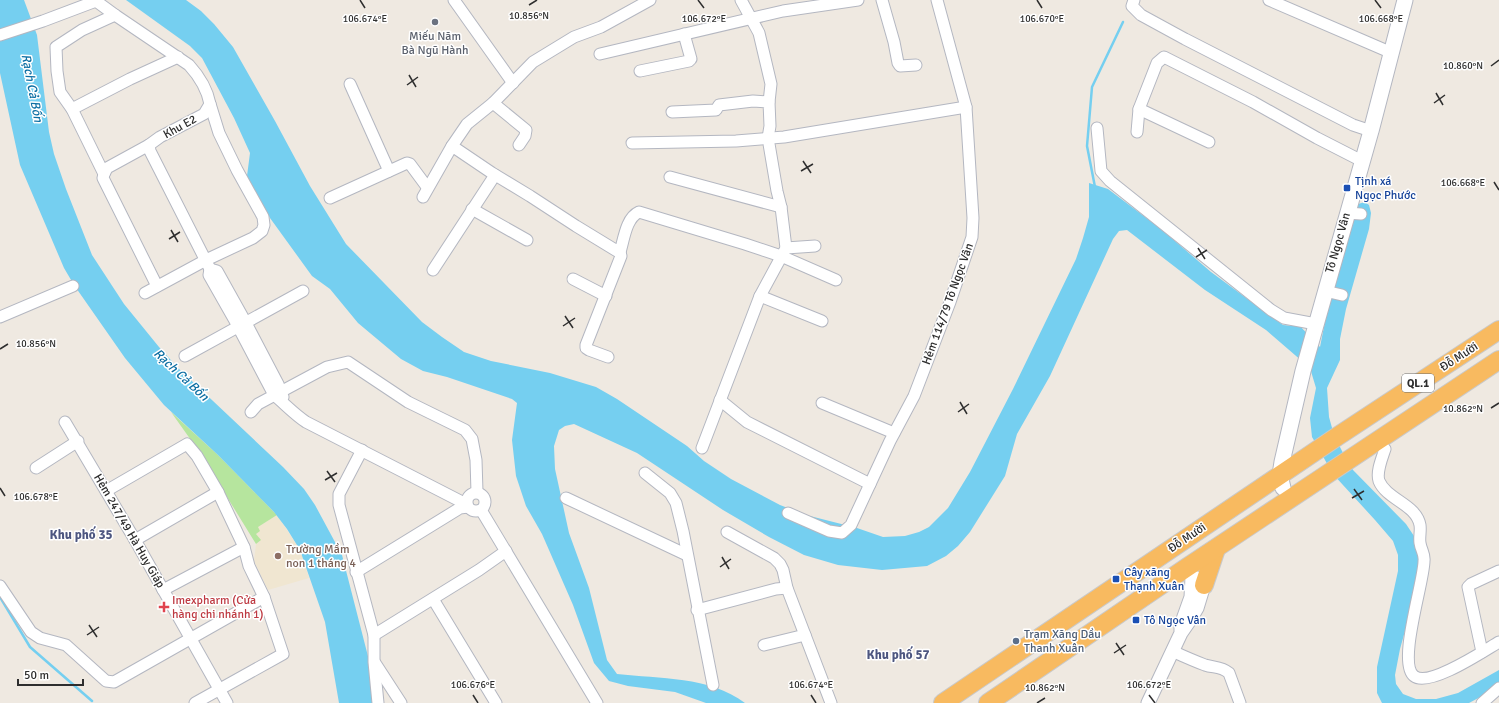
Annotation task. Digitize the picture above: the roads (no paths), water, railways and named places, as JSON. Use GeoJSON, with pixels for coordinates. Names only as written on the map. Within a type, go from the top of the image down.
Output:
{"type":"FeatureCollection","features":[{"type":"Feature","properties":{"kind":"highway","name":"Đỗ Mười"},"geometry":{"type":"LineString","coordinates":[[1348,452],[1499,330]]}},
{"type":"Feature","properties":{"kind":"highway","name":"Đỗ Mười"},"geometry":{"type":"LineString","coordinates":[[1348,452],[1499,342]]}},
{"type":"Feature","properties":{"kind":"highway","name":"Đỗ Mười"},"geometry":{"type":"LineString","coordinates":[[1348,452],[1499,360]]}},
{"type":"Feature","properties":{"kind":"highway","name":"QL.1"},"geometry":{"type":"LineString","coordinates":[[1321,470],[1348,452],[1385,449],[1499,373]]}},
{"type":"Feature","properties":{"kind":"highway","name":"QL.1"},"geometry":{"type":"LineString","coordinates":[[1321,470],[1348,452]]}},
{"type":"Feature","properties":{"kind":"highway","name":"Đỗ Mười"},"geometry":{"type":"LineString","coordinates":[[1008,703],[1187,567],[1282,481],[1321,470]]}},
{"type":"Feature","properties":{"kind":"highway","name":"Đỗ Mười"},"geometry":{"type":"LineString","coordinates":[[944,703],[1187,567],[1214,557],[1321,470]]}},
{"type":"Feature","properties":{"kind":"highway","name":"Đỗ Mười"},"geometry":{"type":"LineString","coordinates":[[963,703],[1187,567]]}},
{"type":"Feature","properties":{"kind":"highway","name":"Đỗ Mười"},"geometry":{"type":"LineString","coordinates":[[988,703],[1187,567]]}},
{"type":"Feature","properties":{"kind":"main road","name":"Tô Ngọc Vân"},"geometry":{"type":"LineString","coordinates":[[1282,481],[1282,462],[1303,371],[1315,329],[1354,213],[1362,161],[1405,0]]}},
{"type":"Feature","properties":{"kind":"street"},"geometry":{"type":"LineString","coordinates":[[454,0],[513,83]]}},
{"type":"Feature","properties":{"kind":"street"},"geometry":{"type":"LineString","coordinates":[[330,198],[407,163],[410,164],[425,192],[452,146],[467,124],[493,103],[533,62],[574,37],[601,27],[650,0]]}},
{"type":"Feature","properties":{"kind":"street"},"geometry":{"type":"LineString","coordinates":[[702,448],[760,296],[784,252],[781,207],[768,138],[770,126],[769,102],[771,84],[759,33],[741,0]]}},
{"type":"Feature","properties":{"kind":"street"},"geometry":{"type":"LineString","coordinates":[[600,54],[783,11],[858,0]]}},
{"type":"Feature","properties":{"kind":"street"},"geometry":{"type":"LineString","coordinates":[[882,0],[894,42],[898,63],[900,66],[916,65]]}},
{"type":"Feature","properties":{"kind":"street","name":"Hẻm 114/79 Tô Ngọc Vân"},"geometry":{"type":"LineString","coordinates":[[788,513],[829,532],[842,534],[851,525],[894,432],[914,396],[950,302],[972,237],[973,218],[966,107],[937,0]]}},
{"type":"Feature","properties":{"kind":"street"},"geometry":{"type":"LineString","coordinates":[[1134,0],[1132,6],[1141,15],[1184,39],[1353,125],[1371,131]]}},
{"type":"Feature","properties":{"kind":"street"},"geometry":{"type":"LineString","coordinates":[[1269,0],[1392,53]]}},
{"type":"Feature","properties":{"kind":"street"},"geometry":{"type":"LineString","coordinates":[[0,35],[96,1],[189,65],[197,74],[208,93],[219,133],[237,170],[263,217],[264,225],[262,231],[253,238],[208,265],[158,286],[145,294]]}},
{"type":"Feature","properties":{"kind":"street"},"geometry":{"type":"LineString","coordinates":[[104,174],[72,110],[60,92],[56,47],[82,30],[115,15]]}},
{"type":"Feature","properties":{"kind":"street"},"geometry":{"type":"LineString","coordinates":[[640,71],[689,61],[691,59],[684,34]]}},
{"type":"Feature","properties":{"kind":"street"},"geometry":{"type":"LineString","coordinates":[[72,110],[130,79],[178,57]]}},
{"type":"Feature","properties":{"kind":"street"},"geometry":{"type":"LineString","coordinates":[[1137,132],[1139,108],[1157,63],[1164,57],[1253,102],[1362,161]]}},
{"type":"Feature","properties":{"kind":"street"},"geometry":{"type":"LineString","coordinates":[[350,84],[389,171]]}},
{"type":"Feature","properties":{"kind":"street"},"geometry":{"type":"LineString","coordinates":[[672,112],[716,110],[719,105],[753,101],[769,102]]}},
{"type":"Feature","properties":{"kind":"street"},"geometry":{"type":"LineString","coordinates":[[493,103],[526,130],[525,136],[519,145]]}},
{"type":"Feature","properties":{"kind":"street","name":"Khu E2"},"geometry":{"type":"LineString","coordinates":[[210,104],[204,114],[160,137],[150,146],[150,151],[208,265],[217,271],[242,325],[278,393]]}},
{"type":"Feature","properties":{"kind":"street"},"geometry":{"type":"LineString","coordinates":[[632,143],[736,141],[784,137],[966,107]]}},
{"type":"Feature","properties":{"kind":"street"},"geometry":{"type":"LineString","coordinates":[[1139,108],[1209,142]]}},
{"type":"Feature","properties":{"kind":"street"},"geometry":{"type":"LineString","coordinates":[[1097,128],[1101,171],[1110,181],[1271,310],[1284,318],[1315,329]]}},
{"type":"Feature","properties":{"kind":"street"},"geometry":{"type":"LineString","coordinates":[[150,146],[107,168],[103,178],[158,286]]}},
{"type":"Feature","properties":{"kind":"street"},"geometry":{"type":"LineString","coordinates":[[452,146],[495,175],[620,252]]}},
{"type":"Feature","properties":{"kind":"street"},"geometry":{"type":"LineString","coordinates":[[433,270],[495,175]]}},
{"type":"Feature","properties":{"kind":"street"},"geometry":{"type":"LineString","coordinates":[[670,177],[781,207]]}},
{"type":"Feature","properties":{"kind":"street"},"geometry":{"type":"LineString","coordinates":[[472,210],[527,240]]}},
{"type":"Feature","properties":{"kind":"street"},"geometry":{"type":"LineString","coordinates":[[608,357],[586,348],[586,345],[621,256],[620,252],[630,220],[634,214],[639,212],[784,252],[836,280]]}},
{"type":"Feature","properties":{"kind":"street"},"geometry":{"type":"LineString","coordinates":[[784,252],[815,246]]}},
{"type":"Feature","properties":{"kind":"street"},"geometry":{"type":"LineString","coordinates":[[573,279],[606,296]]}},
{"type":"Feature","properties":{"kind":"street"},"geometry":{"type":"LineString","coordinates":[[0,317],[73,286]]}},
{"type":"Feature","properties":{"kind":"street"},"geometry":{"type":"LineString","coordinates":[[185,356],[303,291]]}},
{"type":"Feature","properties":{"kind":"street"},"geometry":{"type":"LineString","coordinates":[[1327,292],[1342,295]]}},
{"type":"Feature","properties":{"kind":"street"},"geometry":{"type":"LineString","coordinates":[[760,296],[822,321]]}},
{"type":"Feature","properties":{"kind":"street"},"geometry":{"type":"LineString","coordinates":[[251,412],[258,404],[327,367],[348,362],[408,402],[465,430],[472,439],[476,460],[477,492]]}},
{"type":"Feature","properties":{"kind":"street"},"geometry":{"type":"LineString","coordinates":[[278,393],[284,404],[294,414],[306,422],[362,450],[467,506],[475,512],[481,510],[485,506],[485,500],[482,495],[477,492]]}},
{"type":"Feature","properties":{"kind":"street"},"geometry":{"type":"LineString","coordinates":[[720,400],[747,422],[870,484]]}},
{"type":"Feature","properties":{"kind":"street"},"geometry":{"type":"LineString","coordinates":[[822,403],[894,432]]}},
{"type":"Feature","properties":{"kind":"street","name":"Hẻm 247/49 Hà Huy Giáp"},"geometry":{"type":"LineString","coordinates":[[66,422],[135,540],[227,703]]}},
{"type":"Feature","properties":{"kind":"street"},"geometry":{"type":"LineString","coordinates":[[36,468],[78,441]]}},
{"type":"Feature","properties":{"kind":"street"},"geometry":{"type":"LineString","coordinates":[[106,490],[187,444],[197,456],[218,492],[244,547],[249,566],[264,597],[283,654],[195,703]]}},
{"type":"Feature","properties":{"kind":"street"},"geometry":{"type":"LineString","coordinates":[[1385,449],[1378,472],[1379,481],[1385,490],[1414,513],[1420,524],[1420,544],[1424,552],[1424,562],[1414,614],[1408,660],[1410,670],[1414,677],[1422,679],[1456,668],[1499,642]]}},
{"type":"Feature","properties":{"kind":"street"},"geometry":{"type":"LineString","coordinates":[[362,450],[339,494],[339,505],[374,635],[374,662],[378,703]]}},
{"type":"Feature","properties":{"kind":"street"},"geometry":{"type":"LineString","coordinates":[[645,473],[670,493],[676,503],[713,685]]}},
{"type":"Feature","properties":{"kind":"street"},"geometry":{"type":"LineString","coordinates":[[135,540],[218,492]]}},
{"type":"Feature","properties":{"kind":"street"},"geometry":{"type":"LineString","coordinates":[[467,506],[467,498],[471,494],[477,492]]}},
{"type":"Feature","properties":{"kind":"street"},"geometry":{"type":"LineString","coordinates":[[566,498],[687,555]]}},
{"type":"Feature","properties":{"kind":"street"},"geometry":{"type":"LineString","coordinates":[[356,572],[460,508],[467,506]]}},
{"type":"Feature","properties":{"kind":"street"},"geometry":{"type":"LineString","coordinates":[[481,510],[596,703]]}},
{"type":"Feature","properties":{"kind":"street"},"geometry":{"type":"LineString","coordinates":[[727,532],[774,558],[780,564],[787,588],[831,703]]}},
{"type":"Feature","properties":{"kind":"street"},"geometry":{"type":"LineString","coordinates":[[163,590],[244,547]]}},
{"type":"Feature","properties":{"kind":"street"},"geometry":{"type":"LineString","coordinates":[[374,635],[479,570],[506,551]]}},
{"type":"Feature","properties":{"kind":"street"},"geometry":{"type":"LineString","coordinates":[[1148,703],[1181,633],[1181,625],[1191,597],[1187,567]]}},
{"type":"Feature","properties":{"kind":"street"},"geometry":{"type":"LineString","coordinates":[[1482,652],[1468,587],[1471,584],[1499,571]]}},
{"type":"Feature","properties":{"kind":"street"},"geometry":{"type":"LineString","coordinates":[[0,586],[31,632],[40,638],[66,645],[106,681],[114,682],[264,597]]}},
{"type":"Feature","properties":{"kind":"street"},"geometry":{"type":"LineString","coordinates":[[697,610],[776,589],[787,588]]}},
{"type":"Feature","properties":{"kind":"street"},"geometry":{"type":"LineString","coordinates":[[433,599],[496,703]]}},
{"type":"Feature","properties":{"kind":"street"},"geometry":{"type":"LineString","coordinates":[[764,645],[805,635]]}},
{"type":"Feature","properties":{"kind":"street"},"geometry":{"type":"LineString","coordinates":[[1172,651],[1208,666],[1221,668],[1229,673],[1240,703]]}},
{"type":"Feature","properties":{"kind":"street"},"geometry":{"type":"LineString","coordinates":[[374,662],[401,703]]}},
{"type":"Feature","properties":{"kind":"street"},"geometry":{"type":"LineString","coordinates":[[1482,703],[1499,688]]}},
{"type":"Feature","properties":{"kind":"water","name":"Rạch Cả Bốn"},"geometry":{"type":"Polygon","coordinates":[[[0,0],[24,0],[37,35],[49,132],[54,154],[92,255],[124,304],[178,368],[283,467],[304,489],[315,505],[342,555],[371,668],[374,703],[339,703],[325,622],[300,550],[287,529],[274,512],[218,455],[164,405],[125,358],[74,285],[64,268],[20,165],[0,73],[0,0]]]}},
{"type":"Feature","properties":{"kind":"water"},"geometry":{"type":"Polygon","coordinates":[[[126,0],[186,0],[201,11],[214,24],[233,47],[310,186],[346,244],[422,322],[442,337],[464,352],[491,361],[550,373],[596,387],[617,399],[687,446],[704,461],[731,479],[780,505],[806,515],[857,528],[883,537],[905,536],[929,527],[948,508],[970,472],[1013,389],[1076,259],[1089,217],[1089,183],[1108,189],[1161,229],[1211,272],[1283,325],[1293,326],[1298,324],[1320,347],[1334,276],[1358,204],[1365,202],[1369,205],[1371,213],[1369,229],[1346,309],[1340,339],[1340,360],[1327,388],[1329,417],[1334,435],[1353,470],[1406,524],[1418,542],[1423,567],[1400,649],[1395,675],[1396,684],[1403,694],[1416,699],[1436,699],[1458,693],[1499,670],[1499,687],[1469,703],[1382,703],[1377,693],[1377,667],[1398,571],[1398,555],[1393,541],[1332,473],[1312,437],[1310,418],[1316,388],[1310,368],[1266,330],[1205,290],[1127,230],[1119,231],[1113,239],[1050,376],[1017,434],[1005,476],[970,532],[958,546],[946,556],[927,566],[882,570],[838,565],[804,555],[769,537],[723,510],[637,453],[574,424],[565,426],[559,430],[554,446],[555,469],[569,533],[589,588],[607,660],[617,674],[667,678],[700,683],[731,694],[745,703],[706,703],[675,692],[628,686],[609,681],[594,663],[573,605],[542,534],[526,506],[516,476],[512,440],[517,403],[512,399],[447,377],[423,371],[401,359],[358,323],[330,289],[312,276],[270,218],[247,176],[250,153],[234,118],[202,58],[190,46],[126,0]]]}},
{"type":"Feature","properties":{"kind":"waterway"},"geometry":{"type":"LineString","coordinates":[[1095,187],[1087,146],[1092,87],[1123,22]]}},
{"type":"Feature","properties":{"kind":"waterway"},"geometry":{"type":"LineString","coordinates":[[0,597],[30,647],[92,701]]}},
{"type":"Feature","properties":{"kind":"place","name":"Miếu Năm Bà Ngũ Hành"},"geometry":{"type":"Point","coordinates":[435,22]}},
{"type":"Feature","properties":{"kind":"place","name":"Tịnh xá Ngọc Phước"},"geometry":{"type":"Point","coordinates":[1347,188]}},
{"type":"Feature","properties":{"kind":"place","name":"Trường Mầm non 1 tháng 4"},"geometry":{"type":"Point","coordinates":[278,556]}},
{"type":"Feature","properties":{"kind":"place","name":"Cây xăng Thạnh Xuân"},"geometry":{"type":"Point","coordinates":[1116,579]}},
{"type":"Feature","properties":{"kind":"place","name":"Imexpharm (Cửa hàng chi nhánh 1)"},"geometry":{"type":"Point","coordinates":[164,607]}},
{"type":"Feature","properties":{"kind":"place","name":"Tô Ngọc Vân"},"geometry":{"type":"Point","coordinates":[1136,620]}},
{"type":"Feature","properties":{"kind":"place","name":"Trạm Xăng Dầu Thanh Xuân"},"geometry":{"type":"Point","coordinates":[1016,641]}},
{"type":"Feature","properties":{"kind":"district","name":"Khu phố 35"},"geometry":{"type":"Point","coordinates":[81,535]}},
{"type":"Feature","properties":{"kind":"district","name":"Khu phố 57"},"geometry":{"type":"Point","coordinates":[898,655]}}]}
